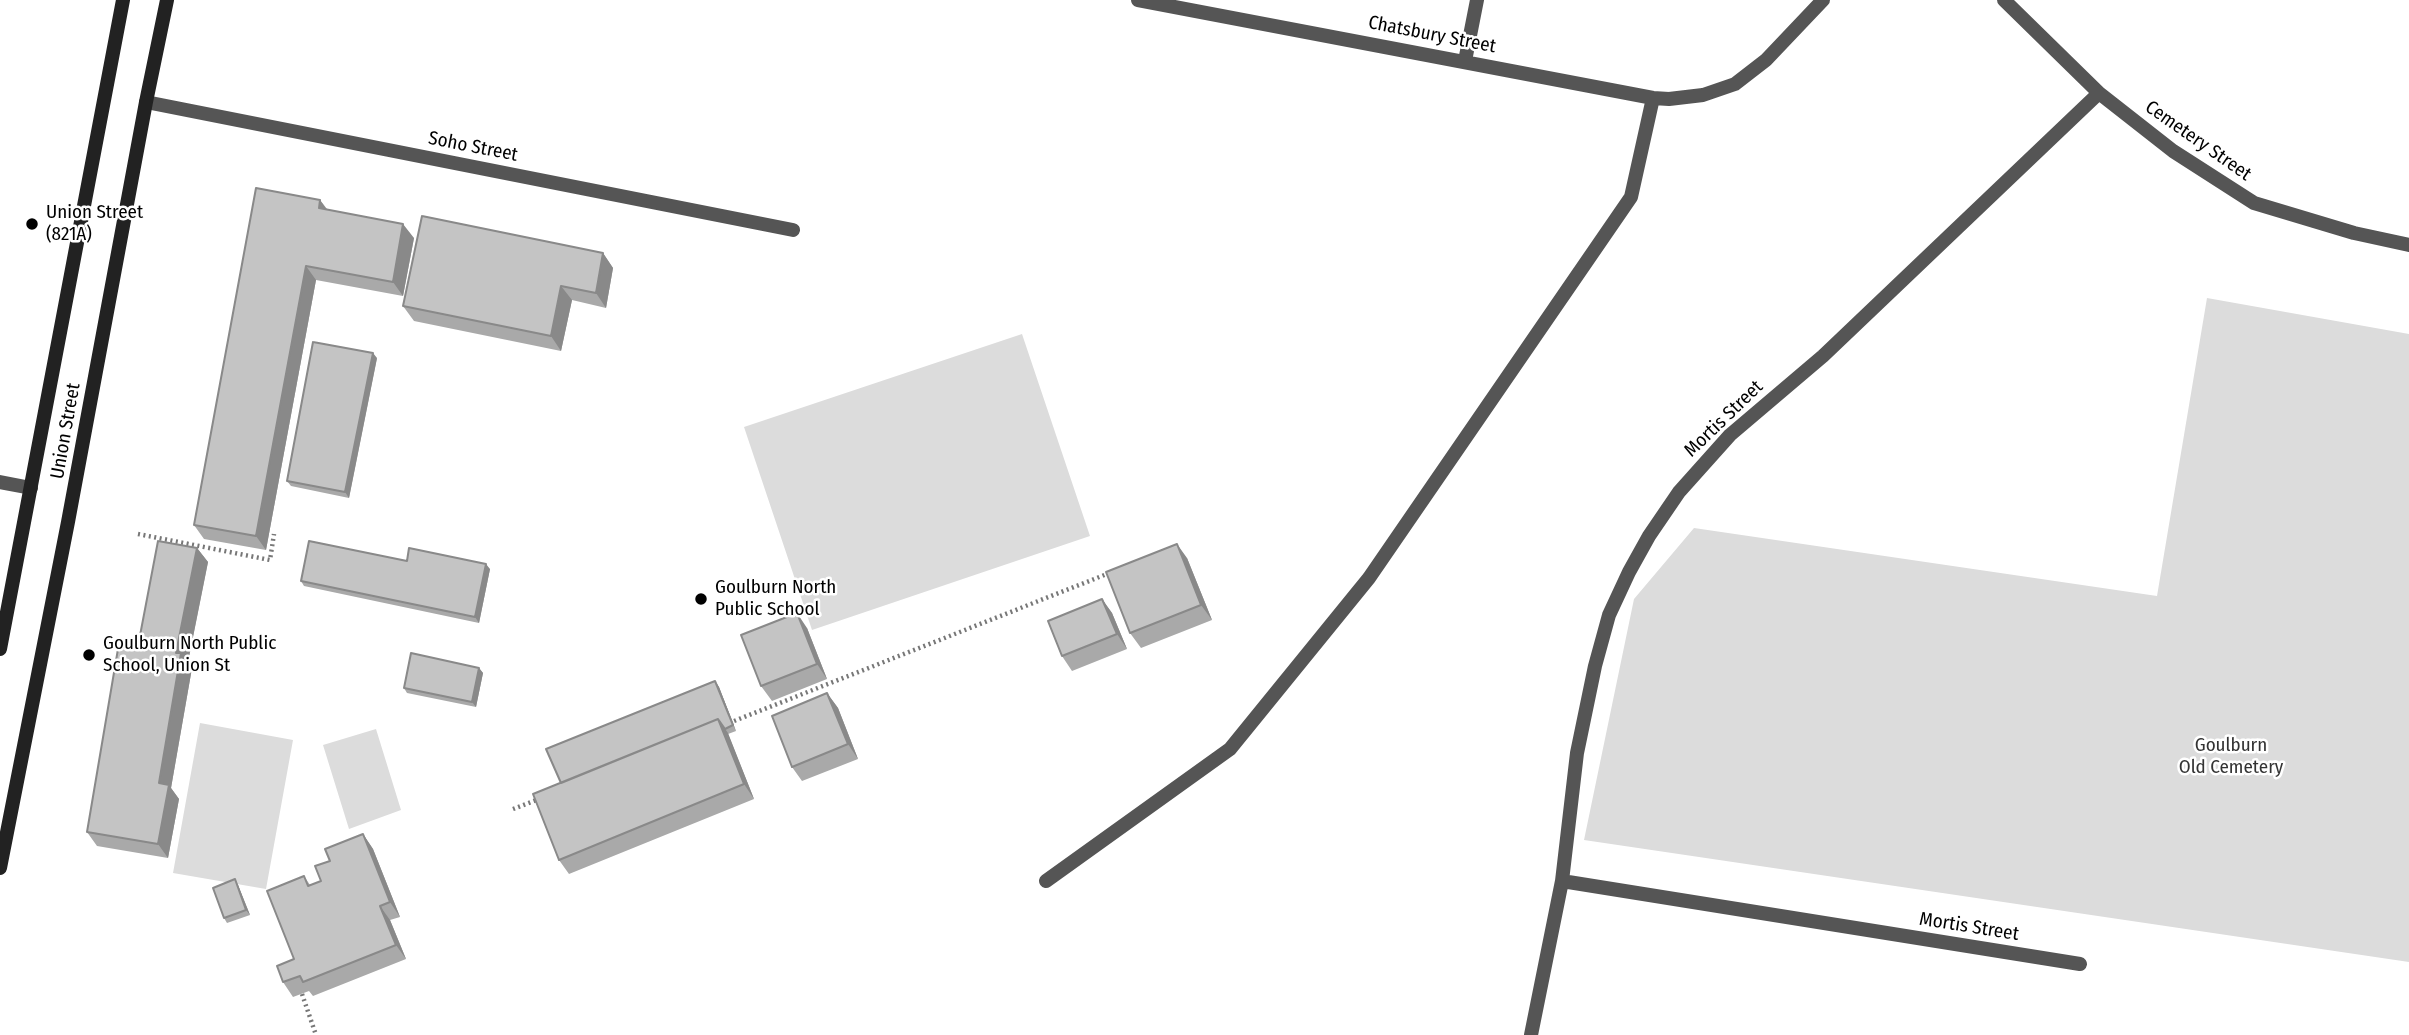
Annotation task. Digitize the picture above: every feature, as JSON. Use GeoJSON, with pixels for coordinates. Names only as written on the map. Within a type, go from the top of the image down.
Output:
{"type":"FeatureCollection","features":[{"type":"Feature","properties":{"kind":"main road","name":"Union Street"},"geometry":{"type":"LineString","coordinates":[[0,649],[123,0]]}},
{"type":"Feature","properties":{"kind":"main road","name":"Union Street"},"geometry":{"type":"LineString","coordinates":[[0,868],[167,0]]}},
{"type":"Feature","properties":{"kind":"street","name":"Chatsbury Street"},"geometry":{"type":"LineString","coordinates":[[1138,0],[1653,98],[1686,99],[1735,84],[1766,60],[1823,0]]}},
{"type":"Feature","properties":{"kind":"street"},"geometry":{"type":"LineString","coordinates":[[1465,61],[1477,0]]}},
{"type":"Feature","properties":{"kind":"street","name":"Cemetery Street"},"geometry":{"type":"LineString","coordinates":[[2004,0],[2099,93],[2173,151],[2254,203],[2354,233],[2409,245]]}},
{"type":"Feature","properties":{"kind":"street","name":"Mortis Street"},"geometry":{"type":"LineString","coordinates":[[1531,1035],[1562,881],[1577,753],[1595,666],[1609,615],[1649,536],[1679,492],[1730,435],[1823,356],[2099,93]]}},
{"type":"Feature","properties":{"kind":"street"},"geometry":{"type":"LineString","coordinates":[[1046,881],[1230,749],[1368,579],[1631,198],[1653,98]]}},
{"type":"Feature","properties":{"kind":"street","name":"Soho Street"},"geometry":{"type":"LineString","coordinates":[[146,102],[793,230]]}},
{"type":"Feature","properties":{"kind":"street"},"geometry":{"type":"LineString","coordinates":[[0,482],[31,488]]}},
{"type":"Feature","properties":{"kind":"street","name":"Mortis Street"},"geometry":{"type":"LineString","coordinates":[[1562,881],[2080,964]]}},
{"type":"Feature","properties":{"kind":"path"},"geometry":{"type":"LineString","coordinates":[[138,534],[270,560],[274,534]]}},
{"type":"Feature","properties":{"kind":"path"},"geometry":{"type":"LineString","coordinates":[[720,727],[818,685],[1122,568]]}},
{"type":"Feature","properties":{"kind":"path"},"geometry":{"type":"LineString","coordinates":[[779,703],[784,715]]}},
{"type":"Feature","properties":{"kind":"path"},"geometry":{"type":"LineString","coordinates":[[513,809],[552,794]]}},
{"type":"Feature","properties":{"kind":"path"},"geometry":{"type":"LineString","coordinates":[[302,993],[316,1035]]}},
{"type":"Feature","properties":{"kind":"green space","name":"Goulburn Old Cemetery"},"geometry":{"type":"Polygon","coordinates":[[[2207,298],[2409,334],[2409,962],[1584,840],[1634,599],[1694,528],[2157,596],[2207,298]]]}},
{"type":"Feature","properties":{"kind":"green space"},"geometry":{"type":"Polygon","coordinates":[[[1022,334],[1090,536],[812,630],[744,427],[1022,334]]]}},
{"type":"Feature","properties":{"kind":"green space"},"geometry":{"type":"Polygon","coordinates":[[[200,723],[293,740],[266,889],[173,873],[200,723]]]}},
{"type":"Feature","properties":{"kind":"green space"},"geometry":{"type":"Polygon","coordinates":[[[376,729],[401,810],[349,829],[323,745],[376,729]]]}},
{"type":"Feature","properties":{"kind":"building"},"geometry":{"type":"Polygon","coordinates":[[[256,188],[320,200],[319,208],[403,224],[393,282],[306,266],[256,536],[194,525],[256,188]]]}},
{"type":"Feature","properties":{"kind":"building"},"geometry":{"type":"Polygon","coordinates":[[[422,216],[603,253],[596,293],[561,286],[551,336],[403,306],[422,216]]]}},
{"type":"Feature","properties":{"kind":"building"},"geometry":{"type":"Polygon","coordinates":[[[313,342],[373,353],[345,492],[287,481],[313,342]]]}},
{"type":"Feature","properties":{"kind":"building"},"geometry":{"type":"Polygon","coordinates":[[[158,541],[197,548],[176,653],[181,653],[159,783],[169,785],[158,844],[87,832],[119,643],[138,646],[158,541]]]}},
{"type":"Feature","properties":{"kind":"building"},"geometry":{"type":"Polygon","coordinates":[[[309,541],[407,561],[409,548],[486,564],[475,617],[301,581],[309,541]]]}},
{"type":"Feature","properties":{"kind":"building"},"geometry":{"type":"Polygon","coordinates":[[[1177,544],[1201,605],[1130,633],[1106,572],[1177,544]]]}},
{"type":"Feature","properties":{"kind":"building"},"geometry":{"type":"Polygon","coordinates":[[[1102,599],[1117,634],[1062,656],[1048,621],[1102,599]]]}},
{"type":"Feature","properties":{"kind":"building"},"geometry":{"type":"Polygon","coordinates":[[[797,613],[817,664],[761,686],[741,635],[797,613]]]}},
{"type":"Feature","properties":{"kind":"building"},"geometry":{"type":"Polygon","coordinates":[[[411,653],[479,668],[472,702],[404,688],[411,653]]]}},
{"type":"Feature","properties":{"kind":"building"},"geometry":{"type":"Polygon","coordinates":[[[715,681],[733,725],[725,729],[718,719],[561,783],[546,749],[715,681]]]}},
{"type":"Feature","properties":{"kind":"building"},"geometry":{"type":"Polygon","coordinates":[[[827,693],[848,744],[792,767],[772,716],[827,693]]]}},
{"type":"Feature","properties":{"kind":"building"},"geometry":{"type":"Polygon","coordinates":[[[718,719],[744,784],[559,860],[533,794],[718,719]]]}},
{"type":"Feature","properties":{"kind":"building"},"geometry":{"type":"Polygon","coordinates":[[[363,834],[390,902],[380,906],[396,945],[303,982],[300,976],[283,982],[277,966],[294,959],[267,891],[304,876],[308,886],[321,881],[315,866],[330,861],[325,849],[363,834]]]}},
{"type":"Feature","properties":{"kind":"building"},"geometry":{"type":"Polygon","coordinates":[[[235,879],[246,910],[224,918],[213,888],[235,879]]]}},
{"type":"Feature","properties":{"kind":"place","name":"Union Street (821A)"},"geometry":{"type":"Point","coordinates":[32,224]}},
{"type":"Feature","properties":{"kind":"place","name":"Goulburn North Public School"},"geometry":{"type":"Point","coordinates":[701,599]}},
{"type":"Feature","properties":{"kind":"place","name":"Goulburn North Public School, Union St"},"geometry":{"type":"Point","coordinates":[89,655]}}]}
